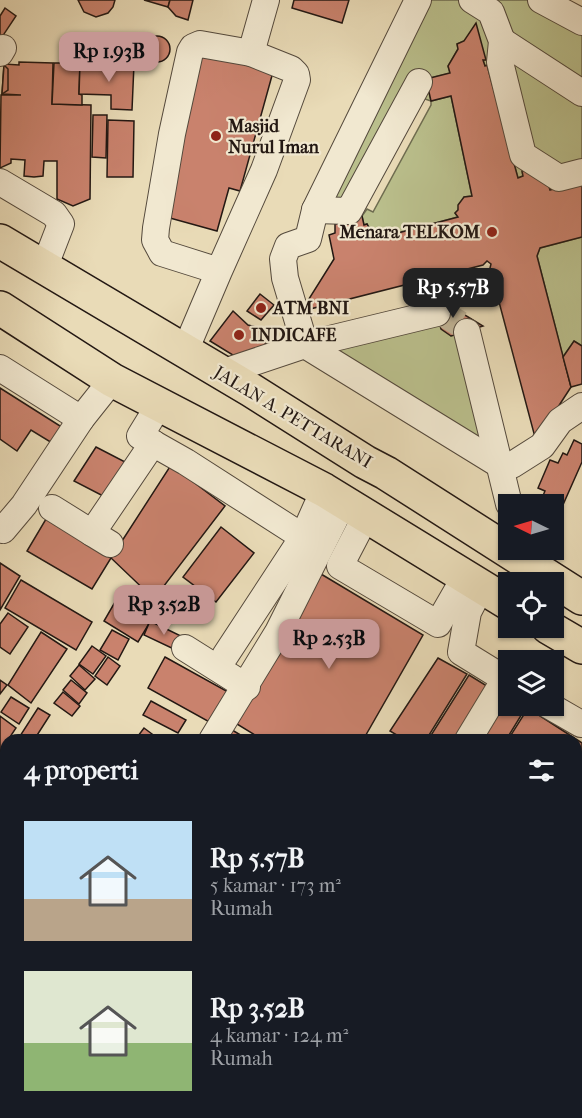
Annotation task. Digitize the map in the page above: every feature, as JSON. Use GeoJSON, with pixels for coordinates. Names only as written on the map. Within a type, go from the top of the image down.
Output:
{"type":"FeatureCollection","features":[{"type":"Feature","properties":{"kind":"highway","name":"JALAN A. PETTARANI"},"geometry":{"type":"LineString","coordinates":[[0,241],[386,473],[498,544]]}},
{"type":"Feature","properties":{"kind":"highway"},"geometry":{"type":"LineString","coordinates":[[0,308],[112,380],[344,503],[498,597]]}},
{"type":"Feature","properties":{"kind":"highway"},"geometry":{"type":"LineString","coordinates":[[344,503],[365,462]]}},
{"type":"Feature","properties":{"kind":"highway","name":"JALAN A. PETTARANI"},"geometry":{"type":"LineString","coordinates":[[523,560],[582,598]]}},
{"type":"Feature","properties":{"kind":"highway"},"geometry":{"type":"LineString","coordinates":[[564,636],[582,647]]}},
{"type":"Feature","properties":{"kind":"street"},"geometry":{"type":"LineString","coordinates":[[251,53],[266,0]]}},
{"type":"Feature","properties":{"kind":"street"},"geometry":{"type":"LineString","coordinates":[[418,0],[315,210],[308,239],[288,246],[283,259],[285,278],[305,345],[500,465],[512,465],[542,446],[561,421],[582,406]]}},
{"type":"Feature","properties":{"kind":"street"},"geometry":{"type":"LineString","coordinates":[[472,0],[491,12],[502,41],[500,62],[523,155],[559,178],[582,172]]}},
{"type":"Feature","properties":{"kind":"street"},"geometry":{"type":"LineString","coordinates":[[541,0],[582,22]]}},
{"type":"Feature","properties":{"kind":"street"},"geometry":{"type":"LineString","coordinates":[[502,41],[582,93]]}},
{"type":"Feature","properties":{"kind":"street"},"geometry":{"type":"LineString","coordinates":[[184,351],[264,170],[297,80],[296,74],[291,69],[251,53],[200,44],[193,47],[190,52],[172,134],[155,240],[162,253],[219,271]]}},
{"type":"Feature","properties":{"kind":"street"},"geometry":{"type":"LineString","coordinates":[[315,210],[349,211],[419,82]]}},
{"type":"Feature","properties":{"kind":"street"},"geometry":{"type":"LineString","coordinates":[[0,182],[54,214],[61,224],[44,268]]}},
{"type":"Feature","properties":{"kind":"street"},"geometry":{"type":"LineString","coordinates":[[221,373],[305,345],[437,313]]}},
{"type":"Feature","properties":{"kind":"street"},"geometry":{"type":"LineString","coordinates":[[466,332],[507,494]]}},
{"type":"Feature","properties":{"kind":"street"},"geometry":{"type":"LineString","coordinates":[[0,368],[81,419]]}},
{"type":"Feature","properties":{"kind":"street"},"geometry":{"type":"LineString","coordinates":[[0,529],[3,530],[24,505],[81,419],[112,380]]}},
{"type":"Feature","properties":{"kind":"street"},"geometry":{"type":"LineString","coordinates":[[159,405],[140,436],[186,462],[303,537]]}},
{"type":"Feature","properties":{"kind":"street"},"geometry":{"type":"LineString","coordinates":[[186,462],[205,428]]}},
{"type":"Feature","properties":{"kind":"street"},"geometry":{"type":"LineString","coordinates":[[52,508],[101,538],[153,443]]}},
{"type":"Feature","properties":{"kind":"street"},"geometry":{"type":"LineString","coordinates":[[225,656],[303,537],[344,503]]}},
{"type":"Feature","properties":{"kind":"street"},"geometry":{"type":"LineString","coordinates":[[344,503],[340,566],[438,624],[473,582]]}},
{"type":"Feature","properties":{"kind":"street"},"geometry":{"type":"LineString","coordinates":[[216,734],[247,687],[278,632],[344,503]]}},
{"type":"Feature","properties":{"kind":"street"},"geometry":{"type":"LineString","coordinates":[[473,582],[461,652],[498,675]]}},
{"type":"Feature","properties":{"kind":"street"},"geometry":{"type":"LineString","coordinates":[[185,648],[247,687]]}},
{"type":"Feature","properties":{"kind":"street"},"geometry":{"type":"LineString","coordinates":[[472,734],[498,693]]}},
{"type":"Feature","properties":{"kind":"street"},"geometry":{"type":"LineString","coordinates":[[564,714],[581,724]]}},
{"type":"Feature","properties":{"kind":"green space"},"geometry":{"type":"Polygon","coordinates":[[[418,0],[541,0],[582,22],[582,172],[526,170],[522,171],[523,176],[518,178],[487,66],[483,60],[485,60],[464,41],[457,44],[458,49],[448,66],[450,73],[426,79],[431,101],[416,96],[359,205],[315,210],[418,0]]]}},
{"type":"Feature","properties":{"kind":"green space"},"geometry":{"type":"Polygon","coordinates":[[[451,96],[472,196],[464,197],[455,213],[458,217],[375,239],[367,224],[364,225],[362,216],[367,209],[373,212],[431,105],[431,101],[451,96]]]}},
{"type":"Feature","properties":{"kind":"green space"},"geometry":{"type":"Polygon","coordinates":[[[582,237],[582,346],[574,341],[563,357],[537,256],[540,248],[582,237]]]}},
{"type":"Feature","properties":{"kind":"green space"},"geometry":{"type":"Polygon","coordinates":[[[437,313],[451,336],[467,332],[500,465],[305,345],[437,313]]]}},
{"type":"Feature","properties":{"kind":"building"},"geometry":{"type":"Polygon","coordinates":[[[78,0],[115,0],[108,13],[96,17],[84,12],[78,0]]]}},
{"type":"Feature","properties":{"kind":"building"},"geometry":{"type":"Polygon","coordinates":[[[144,0],[170,0],[168,7],[144,0]]]}},
{"type":"Feature","properties":{"kind":"building"},"geometry":{"type":"Polygon","coordinates":[[[170,0],[193,0],[188,20],[176,16],[168,7],[170,0]]]}},
{"type":"Feature","properties":{"kind":"building"},"geometry":{"type":"Polygon","coordinates":[[[294,0],[349,0],[342,23],[292,8],[294,0]]]}},
{"type":"Feature","properties":{"kind":"building"},"geometry":{"type":"Polygon","coordinates":[[[5,8],[16,16],[0,40],[0,16],[5,8]]]}},
{"type":"Feature","properties":{"kind":"building","name":"Menara TELKOM"},"geometry":{"type":"Polygon","coordinates":[[[476,23],[486,60],[483,60],[485,66],[487,65],[518,178],[523,176],[522,171],[534,168],[546,177],[550,190],[582,181],[582,237],[540,248],[537,256],[571,387],[536,441],[490,268],[491,264],[487,261],[483,265],[310,309],[307,302],[334,259],[329,235],[335,233],[335,224],[362,216],[364,225],[367,224],[375,239],[458,217],[455,213],[458,205],[464,197],[472,196],[451,96],[431,101],[426,79],[450,73],[448,66],[458,49],[457,44],[464,41],[476,23]]]}},
{"type":"Feature","properties":{"kind":"building"},"geometry":{"type":"Polygon","coordinates":[[[157,36],[166,40],[170,49],[166,58],[157,62],[148,58],[144,49],[148,40],[157,36]]]}},
{"type":"Feature","properties":{"kind":"building","name":"Masjid Nurul Iman"},"geometry":{"type":"Polygon","coordinates":[[[196,51],[273,72],[240,191],[229,188],[217,231],[159,215],[196,51]]]}},
{"type":"Feature","properties":{"kind":"building"},"geometry":{"type":"Polygon","coordinates":[[[19,62],[53,63],[52,104],[91,105],[90,199],[73,206],[57,199],[57,161],[44,161],[43,176],[24,176],[25,160],[11,159],[11,163],[0,168],[1,95],[21,95],[2,94],[4,64],[19,65],[19,62]]]}},
{"type":"Feature","properties":{"kind":"building"},"geometry":{"type":"Polygon","coordinates":[[[54,63],[80,63],[79,94],[82,95],[82,105],[52,104],[54,63]]]}},
{"type":"Feature","properties":{"kind":"building"},"geometry":{"type":"Polygon","coordinates":[[[80,63],[134,64],[132,110],[111,109],[111,95],[79,94],[80,63]]]}},
{"type":"Feature","properties":{"kind":"building"},"geometry":{"type":"Polygon","coordinates":[[[4,65],[8,69],[8,90],[2,94],[4,65]]]}},
{"type":"Feature","properties":{"kind":"building"},"geometry":{"type":"Polygon","coordinates":[[[93,115],[107,115],[106,158],[92,157],[93,115]]]}},
{"type":"Feature","properties":{"kind":"building"},"geometry":{"type":"Polygon","coordinates":[[[108,120],[134,121],[133,177],[107,177],[108,120]]]}},
{"type":"Feature","properties":{"kind":"building","name":"ATM BNI"},"geometry":{"type":"Polygon","coordinates":[[[260,294],[274,305],[261,320],[247,311],[260,294]]]}},
{"type":"Feature","properties":{"kind":"building"},"geometry":{"type":"Polygon","coordinates":[[[432,295],[483,326],[451,336],[441,329],[432,295]]]}},
{"type":"Feature","properties":{"kind":"building","name":"INDICAFE"},"geometry":{"type":"Polygon","coordinates":[[[233,311],[248,325],[263,329],[266,349],[236,357],[210,341],[233,311]]]}},
{"type":"Feature","properties":{"kind":"building"},"geometry":{"type":"Polygon","coordinates":[[[574,341],[582,346],[582,384],[571,387],[563,357],[574,341]]]}},
{"type":"Feature","properties":{"kind":"building"},"geometry":{"type":"Polygon","coordinates":[[[0,388],[68,431],[57,446],[31,430],[17,451],[0,439],[0,388]]]}},
{"type":"Feature","properties":{"kind":"building"},"geometry":{"type":"Polygon","coordinates":[[[574,440],[582,444],[582,462],[564,502],[564,494],[544,494],[545,491],[538,488],[550,460],[558,463],[563,453],[567,455],[574,440]]]}},
{"type":"Feature","properties":{"kind":"building"},"geometry":{"type":"Polygon","coordinates":[[[96,447],[129,464],[107,498],[74,481],[96,447]]]}},
{"type":"Feature","properties":{"kind":"building"},"geometry":{"type":"Polygon","coordinates":[[[171,465],[225,506],[154,599],[111,558],[171,465]]]}},
{"type":"Feature","properties":{"kind":"building"},"geometry":{"type":"Polygon","coordinates":[[[46,519],[111,558],[92,589],[27,551],[46,519]]]}},
{"type":"Feature","properties":{"kind":"building"},"geometry":{"type":"Polygon","coordinates":[[[221,527],[254,553],[216,602],[183,577],[221,527]]]}},
{"type":"Feature","properties":{"kind":"building"},"geometry":{"type":"Polygon","coordinates":[[[0,563],[20,576],[0,610],[0,563]]]}},
{"type":"Feature","properties":{"kind":"building"},"geometry":{"type":"Polygon","coordinates":[[[321,574],[423,635],[366,734],[253,734],[232,721],[321,574]]]}},
{"type":"Feature","properties":{"kind":"building"},"geometry":{"type":"Polygon","coordinates":[[[21,580],[92,622],[76,650],[5,608],[21,580]]]}},
{"type":"Feature","properties":{"kind":"building"},"geometry":{"type":"Polygon","coordinates":[[[115,602],[150,622],[138,642],[104,621],[115,602]]]}},
{"type":"Feature","properties":{"kind":"building"},"geometry":{"type":"Polygon","coordinates":[[[8,613],[28,627],[10,654],[0,647],[0,624],[8,613]]]}},
{"type":"Feature","properties":{"kind":"building"},"geometry":{"type":"Polygon","coordinates":[[[150,621],[185,638],[178,651],[144,635],[150,621]]]}},
{"type":"Feature","properties":{"kind":"building"},"geometry":{"type":"Polygon","coordinates":[[[112,630],[129,639],[118,660],[100,650],[112,630]]]}},
{"type":"Feature","properties":{"kind":"building"},"geometry":{"type":"Polygon","coordinates":[[[41,632],[67,649],[31,703],[8,685],[41,632]]]}},
{"type":"Feature","properties":{"kind":"building"},"geometry":{"type":"Polygon","coordinates":[[[92,646],[106,656],[93,674],[79,664],[92,646]]]}},
{"type":"Feature","properties":{"kind":"building"},"geometry":{"type":"Polygon","coordinates":[[[108,657],[120,666],[107,685],[95,676],[108,657]]]}},
{"type":"Feature","properties":{"kind":"building"},"geometry":{"type":"Polygon","coordinates":[[[165,657],[230,693],[213,724],[148,688],[165,657]]]}},
{"type":"Feature","properties":{"kind":"building"},"geometry":{"type":"Polygon","coordinates":[[[438,658],[467,674],[430,734],[395,734],[390,731],[438,658]]]}},
{"type":"Feature","properties":{"kind":"building"},"geometry":{"type":"Polygon","coordinates":[[[79,665],[95,679],[85,690],[70,676],[79,665]]]}},
{"type":"Feature","properties":{"kind":"building"},"geometry":{"type":"Polygon","coordinates":[[[469,675],[495,691],[468,734],[432,734],[469,675]]]}},
{"type":"Feature","properties":{"kind":"building"},"geometry":{"type":"Polygon","coordinates":[[[0,680],[7,685],[0,694],[0,680]]]}},
{"type":"Feature","properties":{"kind":"building"},"geometry":{"type":"Polygon","coordinates":[[[71,680],[87,693],[79,704],[63,690],[71,680]]]}},
{"type":"Feature","properties":{"kind":"building"},"geometry":{"type":"Polygon","coordinates":[[[63,692],[80,706],[72,716],[54,703],[63,692]]]}},
{"type":"Feature","properties":{"kind":"building"},"geometry":{"type":"Polygon","coordinates":[[[498,696],[498,716],[521,716],[510,734],[475,734],[498,696]]]}},
{"type":"Feature","properties":{"kind":"building"},"geometry":{"type":"Polygon","coordinates":[[[11,697],[29,708],[19,724],[1,712],[11,697]]]}},
{"type":"Feature","properties":{"kind":"building"},"geometry":{"type":"Polygon","coordinates":[[[151,701],[186,720],[178,733],[143,715],[151,701]]]}},
{"type":"Feature","properties":{"kind":"building"},"geometry":{"type":"Polygon","coordinates":[[[38,708],[50,715],[38,734],[21,734],[38,708]]]}},
{"type":"Feature","properties":{"kind":"building"},"geometry":{"type":"Polygon","coordinates":[[[0,716],[16,728],[12,734],[0,734],[0,716]]]}},
{"type":"Feature","properties":{"kind":"building"},"geometry":{"type":"Polygon","coordinates":[[[523,716],[540,716],[568,734],[512,734],[523,716]]]}},
{"type":"Feature","properties":{"kind":"building"},"geometry":{"type":"Polygon","coordinates":[[[227,727],[239,734],[223,734],[227,727]]]}},
{"type":"Feature","properties":{"kind":"building"},"geometry":{"type":"Polygon","coordinates":[[[144,728],[152,734],[140,734],[144,728]]]}},
{"type":"Feature","properties":{"kind":"tunnel"},"geometry":{"type":"LineString","coordinates":[[437,313],[442,313],[465,327],[467,332]]}},
{"type":"Feature","properties":{"kind":"place","name":"Masjid Nurul Iman"},"geometry":{"type":"Point","coordinates":[216,136]}},
{"type":"Feature","properties":{"kind":"place","name":"Menara TELKOM"},"geometry":{"type":"Point","coordinates":[492,232]}},
{"type":"Feature","properties":{"kind":"place","name":"ATM BNI"},"geometry":{"type":"Point","coordinates":[261,308]}},
{"type":"Feature","properties":{"kind":"place","name":"INDICAFE"},"geometry":{"type":"Point","coordinates":[239,335]}}]}
